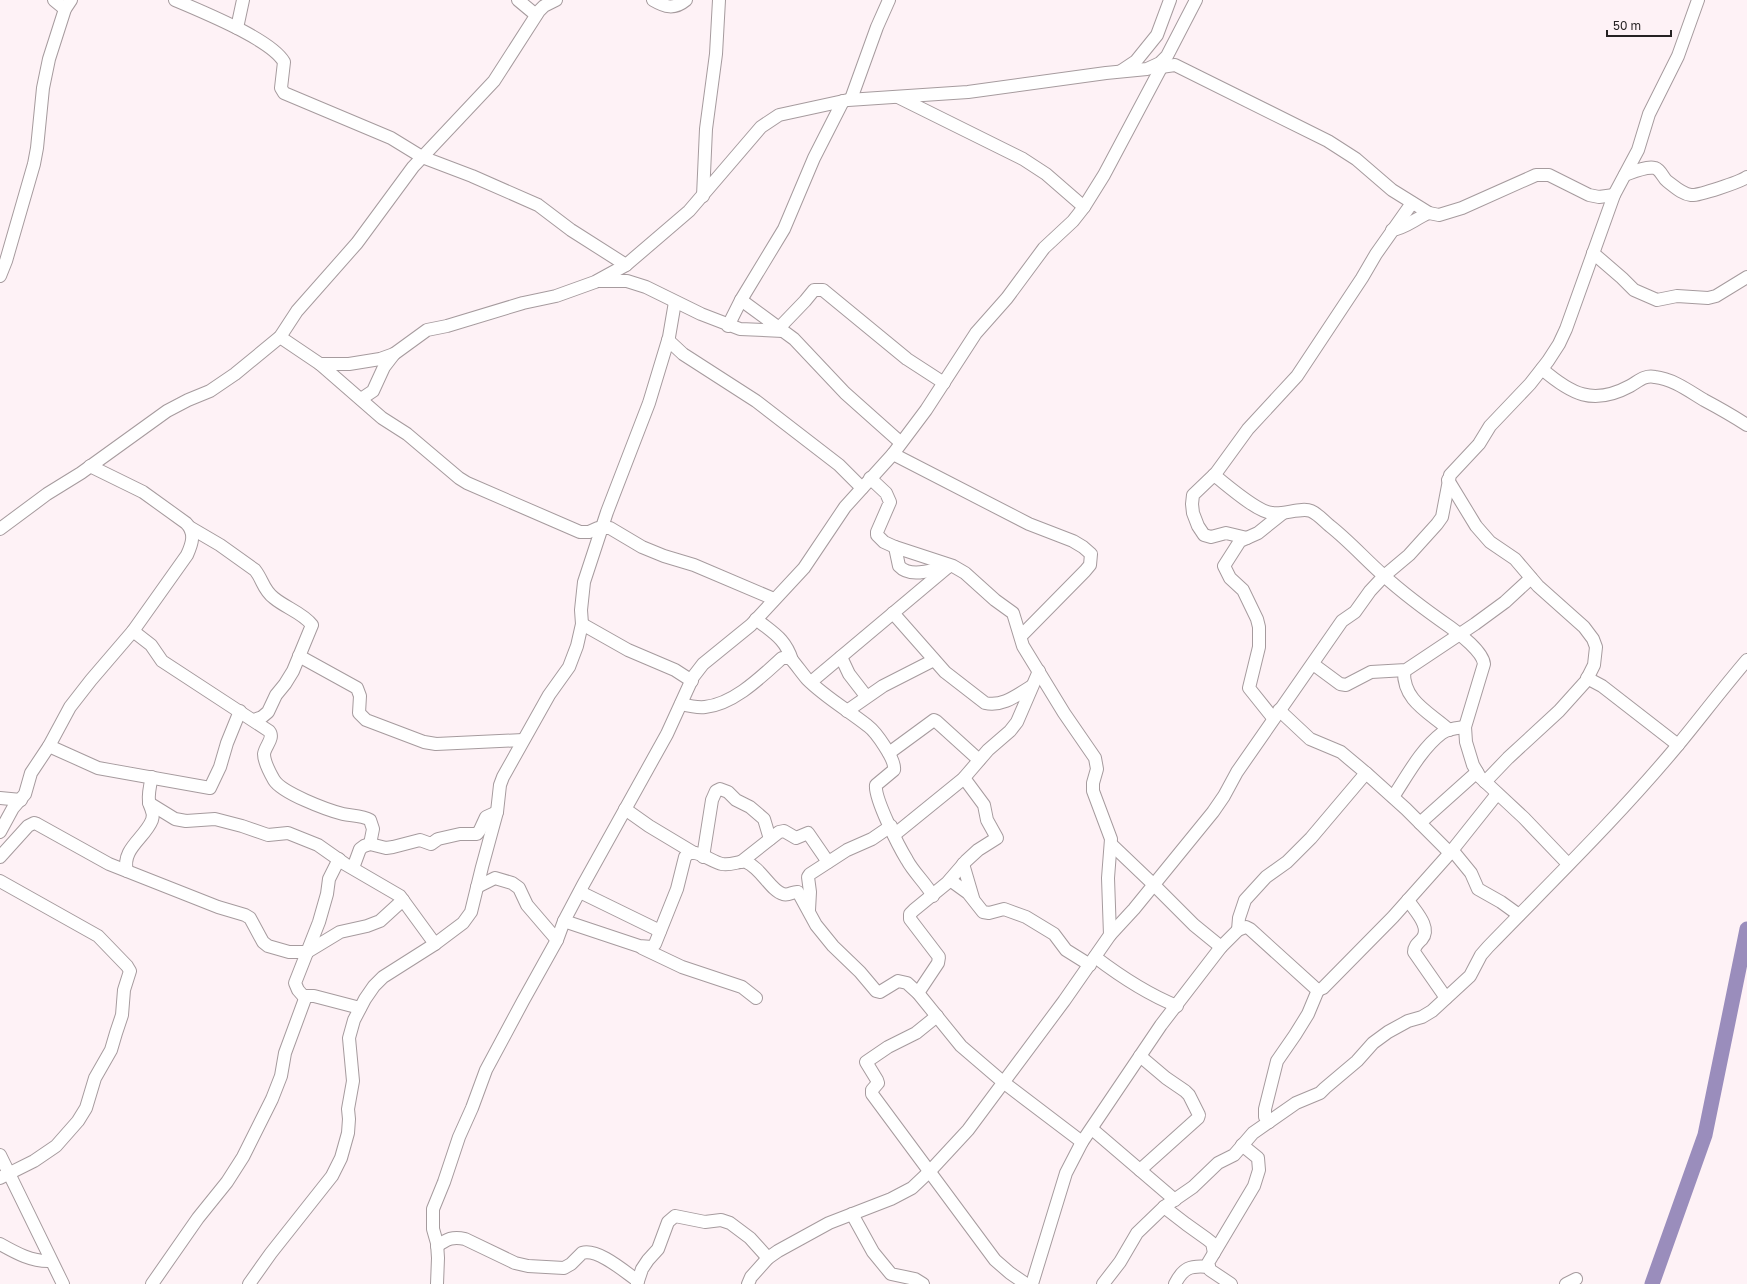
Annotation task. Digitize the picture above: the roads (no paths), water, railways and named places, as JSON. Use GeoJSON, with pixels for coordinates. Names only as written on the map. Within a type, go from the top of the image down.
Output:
{"type":"FeatureCollection","features":[{"type":"Feature","properties":{"kind":"street"},"geometry":{"type":"LineString","coordinates":[[0,276],[6,261],[34,164],[43,88],[49,59],[68,4],[54,0]]}},
{"type":"Feature","properties":{"kind":"street"},"geometry":{"type":"LineString","coordinates":[[175,0],[237,28],[274,50],[281,57],[284,67],[281,88],[284,93],[391,138],[422,157],[472,176],[538,205],[571,230],[626,265]]}},
{"type":"Feature","properties":{"kind":"street"},"geometry":{"type":"LineString","coordinates":[[237,28],[243,0]]}},
{"type":"Feature","properties":{"kind":"street"},"geometry":{"type":"LineString","coordinates":[[518,0],[536,15]]}},
{"type":"Feature","properties":{"kind":"street"},"geometry":{"type":"LineString","coordinates":[[0,529],[47,494],[90,466],[167,411],[210,391],[235,374],[280,337],[297,311],[357,243],[384,205],[422,157],[494,80],[536,15],[544,6],[556,0]]}},
{"type":"Feature","properties":{"kind":"street"},"geometry":{"type":"LineString","coordinates":[[653,0],[667,7],[673,7],[686,0]]}},
{"type":"Feature","properties":{"kind":"street"},"geometry":{"type":"LineString","coordinates":[[703,196],[706,129],[716,54],[720,0]]}},
{"type":"Feature","properties":{"kind":"street"},"geometry":{"type":"LineString","coordinates":[[728,326],[741,300],[784,230],[814,158],[847,100],[889,0]]}},
{"type":"Feature","properties":{"kind":"street"},"geometry":{"type":"LineString","coordinates":[[1120,72],[1136,61],[1157,36],[1170,0]]}},
{"type":"Feature","properties":{"kind":"street"},"geometry":{"type":"LineString","coordinates":[[1148,69],[1160,63],[1167,56],[1196,0]]}},
{"type":"Feature","properties":{"kind":"street"},"geometry":{"type":"LineString","coordinates":[[748,1284],[751,1277],[768,1258],[817,1229],[892,1199],[912,1188],[968,1130],[1064,1001],[1110,935],[1134,909],[1224,796],[1237,772],[1276,714],[1342,621],[1354,612],[1384,576],[1409,555],[1442,517],[1448,480],[1453,470],[1479,444],[1490,426],[1542,369],[1559,344],[1566,329],[1614,195],[1638,150],[1649,114],[1678,56],[1698,0]]}},
{"type":"Feature","properties":{"kind":"street"},"geometry":{"type":"LineString","coordinates":[[320,364],[349,364],[380,359],[394,354],[427,330],[447,326],[523,303],[556,296],[595,282],[626,265],[689,211],[769,120],[779,114],[847,100],[968,92],[1175,65],[1328,140],[1356,159],[1392,190],[1429,213],[1439,215],[1462,208],[1506,187],[1540,174],[1548,175],[1594,197],[1614,195]]}},
{"type":"Feature","properties":{"kind":"street"},"geometry":{"type":"LineString","coordinates":[[437,1284],[437,1246],[433,1228],[433,1209],[444,1182],[458,1137],[472,1108],[486,1070],[557,940],[564,921],[667,734],[692,681],[703,664],[742,634],[804,568],[815,553],[830,526],[870,478],[893,454],[900,442],[926,410],[976,333],[1007,298],[1044,248],[1073,221],[1084,207],[1104,175],[1162,66]]}},
{"type":"Feature","properties":{"kind":"street"},"geometry":{"type":"LineString","coordinates":[[898,97],[1023,159],[1046,174],[1084,207]]}},
{"type":"Feature","properties":{"kind":"street"},"geometry":{"type":"LineString","coordinates":[[1625,175],[1654,168],[1659,171],[1665,180],[1681,191],[1691,195],[1710,191],[1747,177]]}},
{"type":"Feature","properties":{"kind":"street"},"geometry":{"type":"LineString","coordinates":[[1247,538],[1226,533],[1208,537],[1198,526],[1192,504],[1193,495],[1214,475],[1248,429],[1297,376],[1392,230],[1412,203]]}},
{"type":"Feature","properties":{"kind":"street"},"geometry":{"type":"LineString","coordinates":[[1392,230],[1403,227],[1419,217],[1429,213]]}},
{"type":"Feature","properties":{"kind":"street"},"geometry":{"type":"LineString","coordinates":[[1593,253],[1634,290],[1657,300],[1678,296],[1708,298],[1716,296],[1747,277]]}},
{"type":"Feature","properties":{"kind":"street"},"geometry":{"type":"LineString","coordinates":[[595,282],[627,281],[646,287],[728,326],[746,331],[781,329],[814,290],[823,290],[907,359],[944,383]]}},
{"type":"Feature","properties":{"kind":"street"},"geometry":{"type":"LineString","coordinates":[[741,300],[794,339],[845,393],[900,442]]}},
{"type":"Feature","properties":{"kind":"street"},"geometry":{"type":"LineString","coordinates":[[249,1284],[271,1253],[332,1176],[341,1158],[348,1133],[348,1108],[353,1081],[349,1038],[354,1020],[360,1008],[374,986],[383,977],[463,923],[473,908],[477,887],[497,812],[502,777],[549,695],[569,667],[580,638],[584,582],[602,528],[641,426],[668,340],[675,302]]}},
{"type":"Feature","properties":{"kind":"street"},"geometry":{"type":"LineString","coordinates":[[280,337],[320,364],[361,398],[382,418],[407,434],[458,478],[467,483],[580,532],[610,528],[642,547],[664,556],[694,565],[774,599]]}},
{"type":"Feature","properties":{"kind":"street"},"geometry":{"type":"LineString","coordinates":[[668,340],[683,354],[756,401],[838,465],[862,488]]}},
{"type":"Feature","properties":{"kind":"street"},"geometry":{"type":"LineString","coordinates":[[361,398],[373,392],[384,367],[394,354]]}},
{"type":"Feature","properties":{"kind":"street"},"geometry":{"type":"LineString","coordinates":[[1542,369],[1568,389],[1583,395],[1599,397],[1610,395],[1647,376],[1662,378],[1686,389],[1747,425]]}},
{"type":"Feature","properties":{"kind":"street"},"geometry":{"type":"LineString","coordinates":[[893,454],[1029,524],[1083,547],[1091,554],[1090,565],[1085,571],[1021,636]]}},
{"type":"Feature","properties":{"kind":"street"},"geometry":{"type":"LineString","coordinates":[[90,466],[143,492],[190,528],[220,545],[255,570],[259,575],[265,590],[274,599],[311,623],[311,630],[293,671],[276,695],[268,712],[262,717],[254,720]]}},
{"type":"Feature","properties":{"kind":"street"},"geometry":{"type":"LineString","coordinates":[[1214,475],[1232,490],[1264,511],[1273,514],[1303,510],[1311,511],[1335,530],[1384,576],[1434,616],[1460,634],[1484,660],[1465,727],[1466,742],[1473,765],[1485,782],[1524,818],[1568,864]]}},
{"type":"Feature","properties":{"kind":"street"},"geometry":{"type":"LineString","coordinates":[[870,478],[886,493],[890,502],[876,532],[877,535],[884,542],[895,547],[950,566],[965,574],[995,600],[1013,613],[1024,646],[1064,713],[1095,758],[1097,769],[1092,783],[1093,791],[1110,835],[1111,844],[1108,878],[1110,935]]}},
{"type":"Feature","properties":{"kind":"street"},"geometry":{"type":"LineString","coordinates":[[1448,480],[1476,526],[1490,542],[1515,559],[1538,586],[1584,627],[1593,639],[1596,647],[1594,666],[1587,678],[1559,711],[1508,758],[1485,782]]}},
{"type":"Feature","properties":{"kind":"street"},"geometry":{"type":"LineString","coordinates":[[1284,513],[1258,533],[1238,543],[1225,563],[1224,568],[1230,578],[1243,590],[1257,619],[1259,627],[1259,647],[1249,688],[1276,714],[1310,739],[1341,752],[1366,773],[1452,852],[1471,873],[1478,889],[1501,902],[1519,915]]}},
{"type":"Feature","properties":{"kind":"street"},"geometry":{"type":"LineString","coordinates":[[0,832],[13,808],[25,794],[31,773],[49,746],[70,707],[133,631],[187,555],[192,545],[192,534],[190,528]]}},
{"type":"Feature","properties":{"kind":"street"},"geometry":{"type":"LineString","coordinates":[[895,547],[899,566],[905,571],[915,573],[950,566]]}},
{"type":"Feature","properties":{"kind":"street"},"geometry":{"type":"LineString","coordinates":[[811,682],[950,566]]}},
{"type":"Feature","properties":{"kind":"street"},"geometry":{"type":"LineString","coordinates":[[1312,664],[1342,684],[1346,685],[1371,672],[1380,670],[1404,671],[1460,634],[1504,602],[1531,578]]}},
{"type":"Feature","properties":{"kind":"street"},"geometry":{"type":"LineString","coordinates":[[893,613],[934,660],[952,678],[985,703],[992,705],[1000,704],[1032,686]]}},
{"type":"Feature","properties":{"kind":"street"},"geometry":{"type":"LineString","coordinates":[[756,619],[783,641],[792,660],[811,682],[846,711],[874,731],[889,753],[894,763],[894,770],[876,787],[878,799],[906,860],[926,884],[932,896]]}},
{"type":"Feature","properties":{"kind":"street"},"geometry":{"type":"LineString","coordinates":[[582,624],[628,650],[675,670],[692,681]]}},
{"type":"Feature","properties":{"kind":"street"},"geometry":{"type":"LineString","coordinates":[[133,631],[151,645],[162,660],[271,732],[264,753],[276,784],[306,801],[341,813],[368,818],[371,821],[373,829],[370,844]]}},
{"type":"Feature","properties":{"kind":"street"},"geometry":{"type":"LineString","coordinates":[[299,656],[357,688],[360,696],[359,713],[366,720],[424,742],[436,744],[523,740]]}},
{"type":"Feature","properties":{"kind":"street"},"geometry":{"type":"LineString","coordinates":[[841,657],[849,674],[866,696]]}},
{"type":"Feature","properties":{"kind":"street"},"geometry":{"type":"LineString","coordinates":[[681,704],[696,708],[720,703],[735,696],[782,658],[792,660]]}},
{"type":"Feature","properties":{"kind":"street"},"geometry":{"type":"LineString","coordinates":[[846,711],[866,696],[883,686],[934,660]]}},
{"type":"Feature","properties":{"kind":"street"},"geometry":{"type":"LineString","coordinates":[[1103,1284],[1120,1262],[1137,1233],[1170,1203],[1193,1187],[1218,1163],[1234,1155],[1253,1133],[1296,1103],[1320,1093],[1357,1061],[1373,1043],[1408,1021],[1422,1017],[1432,1011],[1470,976],[1481,956],[1678,745],[1714,698],[1747,660]]}},
{"type":"Feature","properties":{"kind":"street"},"geometry":{"type":"LineString","coordinates":[[809,910],[809,875],[847,850],[892,831],[964,778],[979,760],[1010,731],[1017,722],[1039,671]]}},
{"type":"Feature","properties":{"kind":"street"},"geometry":{"type":"LineString","coordinates":[[1404,671],[1404,686],[1413,700],[1449,730]]}},
{"type":"Feature","properties":{"kind":"street"},"geometry":{"type":"LineString","coordinates":[[1587,678],[1602,686],[1678,745]]}},
{"type":"Feature","properties":{"kind":"street"},"geometry":{"type":"LineString","coordinates":[[49,746],[98,768],[208,788],[211,787],[240,711]]}},
{"type":"Feature","properties":{"kind":"street"},"geometry":{"type":"LineString","coordinates":[[889,753],[934,720],[979,760]]}},
{"type":"Feature","properties":{"kind":"street"},"geometry":{"type":"LineString","coordinates":[[1393,797],[1425,750],[1442,733],[1465,727]]}},
{"type":"Feature","properties":{"kind":"street"},"geometry":{"type":"LineString","coordinates":[[1420,823],[1478,772]]}},
{"type":"Feature","properties":{"kind":"street"},"geometry":{"type":"LineString","coordinates":[[1238,930],[1239,918],[1245,900],[1266,877],[1287,862],[1311,838],[1366,773]]}},
{"type":"Feature","properties":{"kind":"street"},"geometry":{"type":"LineString","coordinates":[[127,871],[127,858],[135,842],[148,827],[153,817],[153,811],[149,803],[149,791],[152,777]]}},
{"type":"Feature","properties":{"kind":"street"},"geometry":{"type":"LineString","coordinates":[[918,993],[938,963],[939,957],[910,919],[910,916],[914,910],[950,880],[963,864],[978,850],[997,837],[987,820],[984,805],[964,778]]}},
{"type":"Feature","properties":{"kind":"street"},"geometry":{"type":"LineString","coordinates":[[699,855],[712,800],[716,791],[720,789],[728,792],[736,800],[750,807],[764,819],[770,839]]}},
{"type":"Feature","properties":{"kind":"street"},"geometry":{"type":"LineString","coordinates":[[1269,1122],[1265,1117],[1265,1109],[1277,1061],[1308,1014],[1318,990],[1323,988],[1452,852],[1497,794]]}},
{"type":"Feature","properties":{"kind":"street"},"geometry":{"type":"LineString","coordinates":[[0,798],[21,800]]}},
{"type":"Feature","properties":{"kind":"street"},"geometry":{"type":"LineString","coordinates":[[149,803],[175,819],[186,821],[215,819],[268,835],[288,833],[318,845],[353,868],[392,890],[403,900],[434,944]]}},
{"type":"Feature","properties":{"kind":"street"},"geometry":{"type":"LineString","coordinates":[[625,809],[649,826],[699,855]]}},
{"type":"Feature","properties":{"kind":"street"},"geometry":{"type":"LineString","coordinates":[[353,868],[360,850],[364,846],[370,844],[386,848],[417,841],[431,844],[438,839],[460,834],[477,834],[486,817],[497,812]]}},
{"type":"Feature","properties":{"kind":"street"},"geometry":{"type":"LineString","coordinates":[[0,857],[28,826],[34,823],[45,827],[109,864],[218,907],[245,915],[250,918],[263,942],[268,946],[289,952],[306,952],[340,932],[380,921],[403,900]]}},
{"type":"Feature","properties":{"kind":"street"},"geometry":{"type":"LineString","coordinates":[[564,921],[648,948],[654,946],[677,889],[685,857],[690,852],[721,864],[730,865],[741,862],[781,831],[784,831],[796,838],[808,834],[828,862]]}},
{"type":"Feature","properties":{"kind":"street"},"geometry":{"type":"LineString","coordinates":[[1111,844],[1154,884],[1194,925],[1221,947]]}},
{"type":"Feature","properties":{"kind":"street"},"geometry":{"type":"LineString","coordinates":[[305,998],[294,983],[324,905],[329,879],[339,859]]}},
{"type":"Feature","properties":{"kind":"street"},"geometry":{"type":"LineString","coordinates":[[741,862],[751,865],[779,892],[787,895],[798,892],[809,910],[812,920],[833,946],[860,972],[876,991],[880,992],[901,981],[907,983],[918,993],[961,1046],[1003,1082],[1082,1142]]}},
{"type":"Feature","properties":{"kind":"street"},"geometry":{"type":"LineString","coordinates":[[963,864],[974,901]]}},
{"type":"Feature","properties":{"kind":"street"},"geometry":{"type":"LineString","coordinates":[[477,887],[495,878],[512,883],[521,890],[527,905],[557,940]]}},
{"type":"Feature","properties":{"kind":"street"},"geometry":{"type":"LineString","coordinates":[[950,880],[968,893],[980,910],[986,913],[1004,909],[1026,917],[1054,934],[1066,950],[1092,961],[1164,1001],[1177,1006]]}},
{"type":"Feature","properties":{"kind":"street"},"geometry":{"type":"LineString","coordinates":[[0,881],[98,936],[130,971],[123,993],[122,1015],[106,1059],[95,1078],[86,1108],[78,1121],[56,1146],[34,1162],[5,1176]]}},
{"type":"Feature","properties":{"kind":"street"},"geometry":{"type":"LineString","coordinates":[[580,892],[660,931]]}},
{"type":"Feature","properties":{"kind":"street"},"geometry":{"type":"LineString","coordinates":[[1408,900],[1425,928],[1424,936],[1414,947],[1414,952],[1446,998]]}},
{"type":"Feature","properties":{"kind":"street"},"geometry":{"type":"LineString","coordinates":[[1032,1284],[1066,1173],[1082,1142],[1092,1130],[1140,1056],[1221,947],[1238,930],[1246,928],[1250,929],[1299,976],[1318,990]]}},
{"type":"Feature","properties":{"kind":"street"},"geometry":{"type":"LineString","coordinates":[[639,946],[682,967],[737,984],[745,988],[756,998]]}},
{"type":"Feature","properties":{"kind":"street"},"geometry":{"type":"LineString","coordinates":[[152,1284],[198,1218],[227,1182],[243,1157],[272,1099],[281,1076],[285,1052],[305,998],[309,995],[360,1008]]}},
{"type":"Feature","properties":{"kind":"street"},"geometry":{"type":"LineString","coordinates":[[937,1016],[916,1033],[888,1047],[866,1062],[878,1083],[872,1090],[872,1094],[995,1260],[1026,1284]]}},
{"type":"Feature","properties":{"kind":"street"},"geometry":{"type":"LineString","coordinates":[[1140,1056],[1166,1078],[1185,1091],[1189,1095],[1199,1115],[1198,1118],[1140,1170]]}},
{"type":"Feature","properties":{"kind":"street"},"geometry":{"type":"LineString","coordinates":[[1092,1130],[1140,1170],[1170,1203],[1186,1224],[1212,1243],[1214,1253]]}},
{"type":"Feature","properties":{"kind":"street"},"geometry":{"type":"LineString","coordinates":[[1208,1267],[1210,1260],[1225,1237],[1257,1178],[1259,1170],[1258,1158],[1242,1145]]}},
{"type":"Feature","properties":{"kind":"street"},"geometry":{"type":"LineString","coordinates":[[0,1155],[5,1176],[63,1284]]}},
{"type":"Feature","properties":{"kind":"street"},"geometry":{"type":"LineString","coordinates":[[852,1214],[873,1252],[891,1274],[915,1279],[923,1284]]}},
{"type":"Feature","properties":{"kind":"street"},"geometry":{"type":"LineString","coordinates":[[437,1246],[447,1239],[456,1237],[515,1263],[540,1267],[564,1268],[571,1264],[582,1253],[590,1252],[610,1261],[638,1282],[648,1260],[658,1249],[668,1222],[675,1216],[705,1222],[721,1220],[730,1223],[750,1238],[768,1258]]}},
{"type":"Feature","properties":{"kind":"street"},"geometry":{"type":"LineString","coordinates":[[0,1257],[5,1247],[35,1260],[51,1261]]}},
{"type":"Feature","properties":{"kind":"street"},"geometry":{"type":"LineString","coordinates":[[1175,1284],[1178,1277],[1189,1268],[1198,1265],[1208,1267],[1215,1274],[1231,1284]]}},
{"type":"Feature","properties":{"kind":"waterway"},"geometry":{"type":"LineString","coordinates":[[1652,1284],[1705,1135],[1747,929]]}}]}
